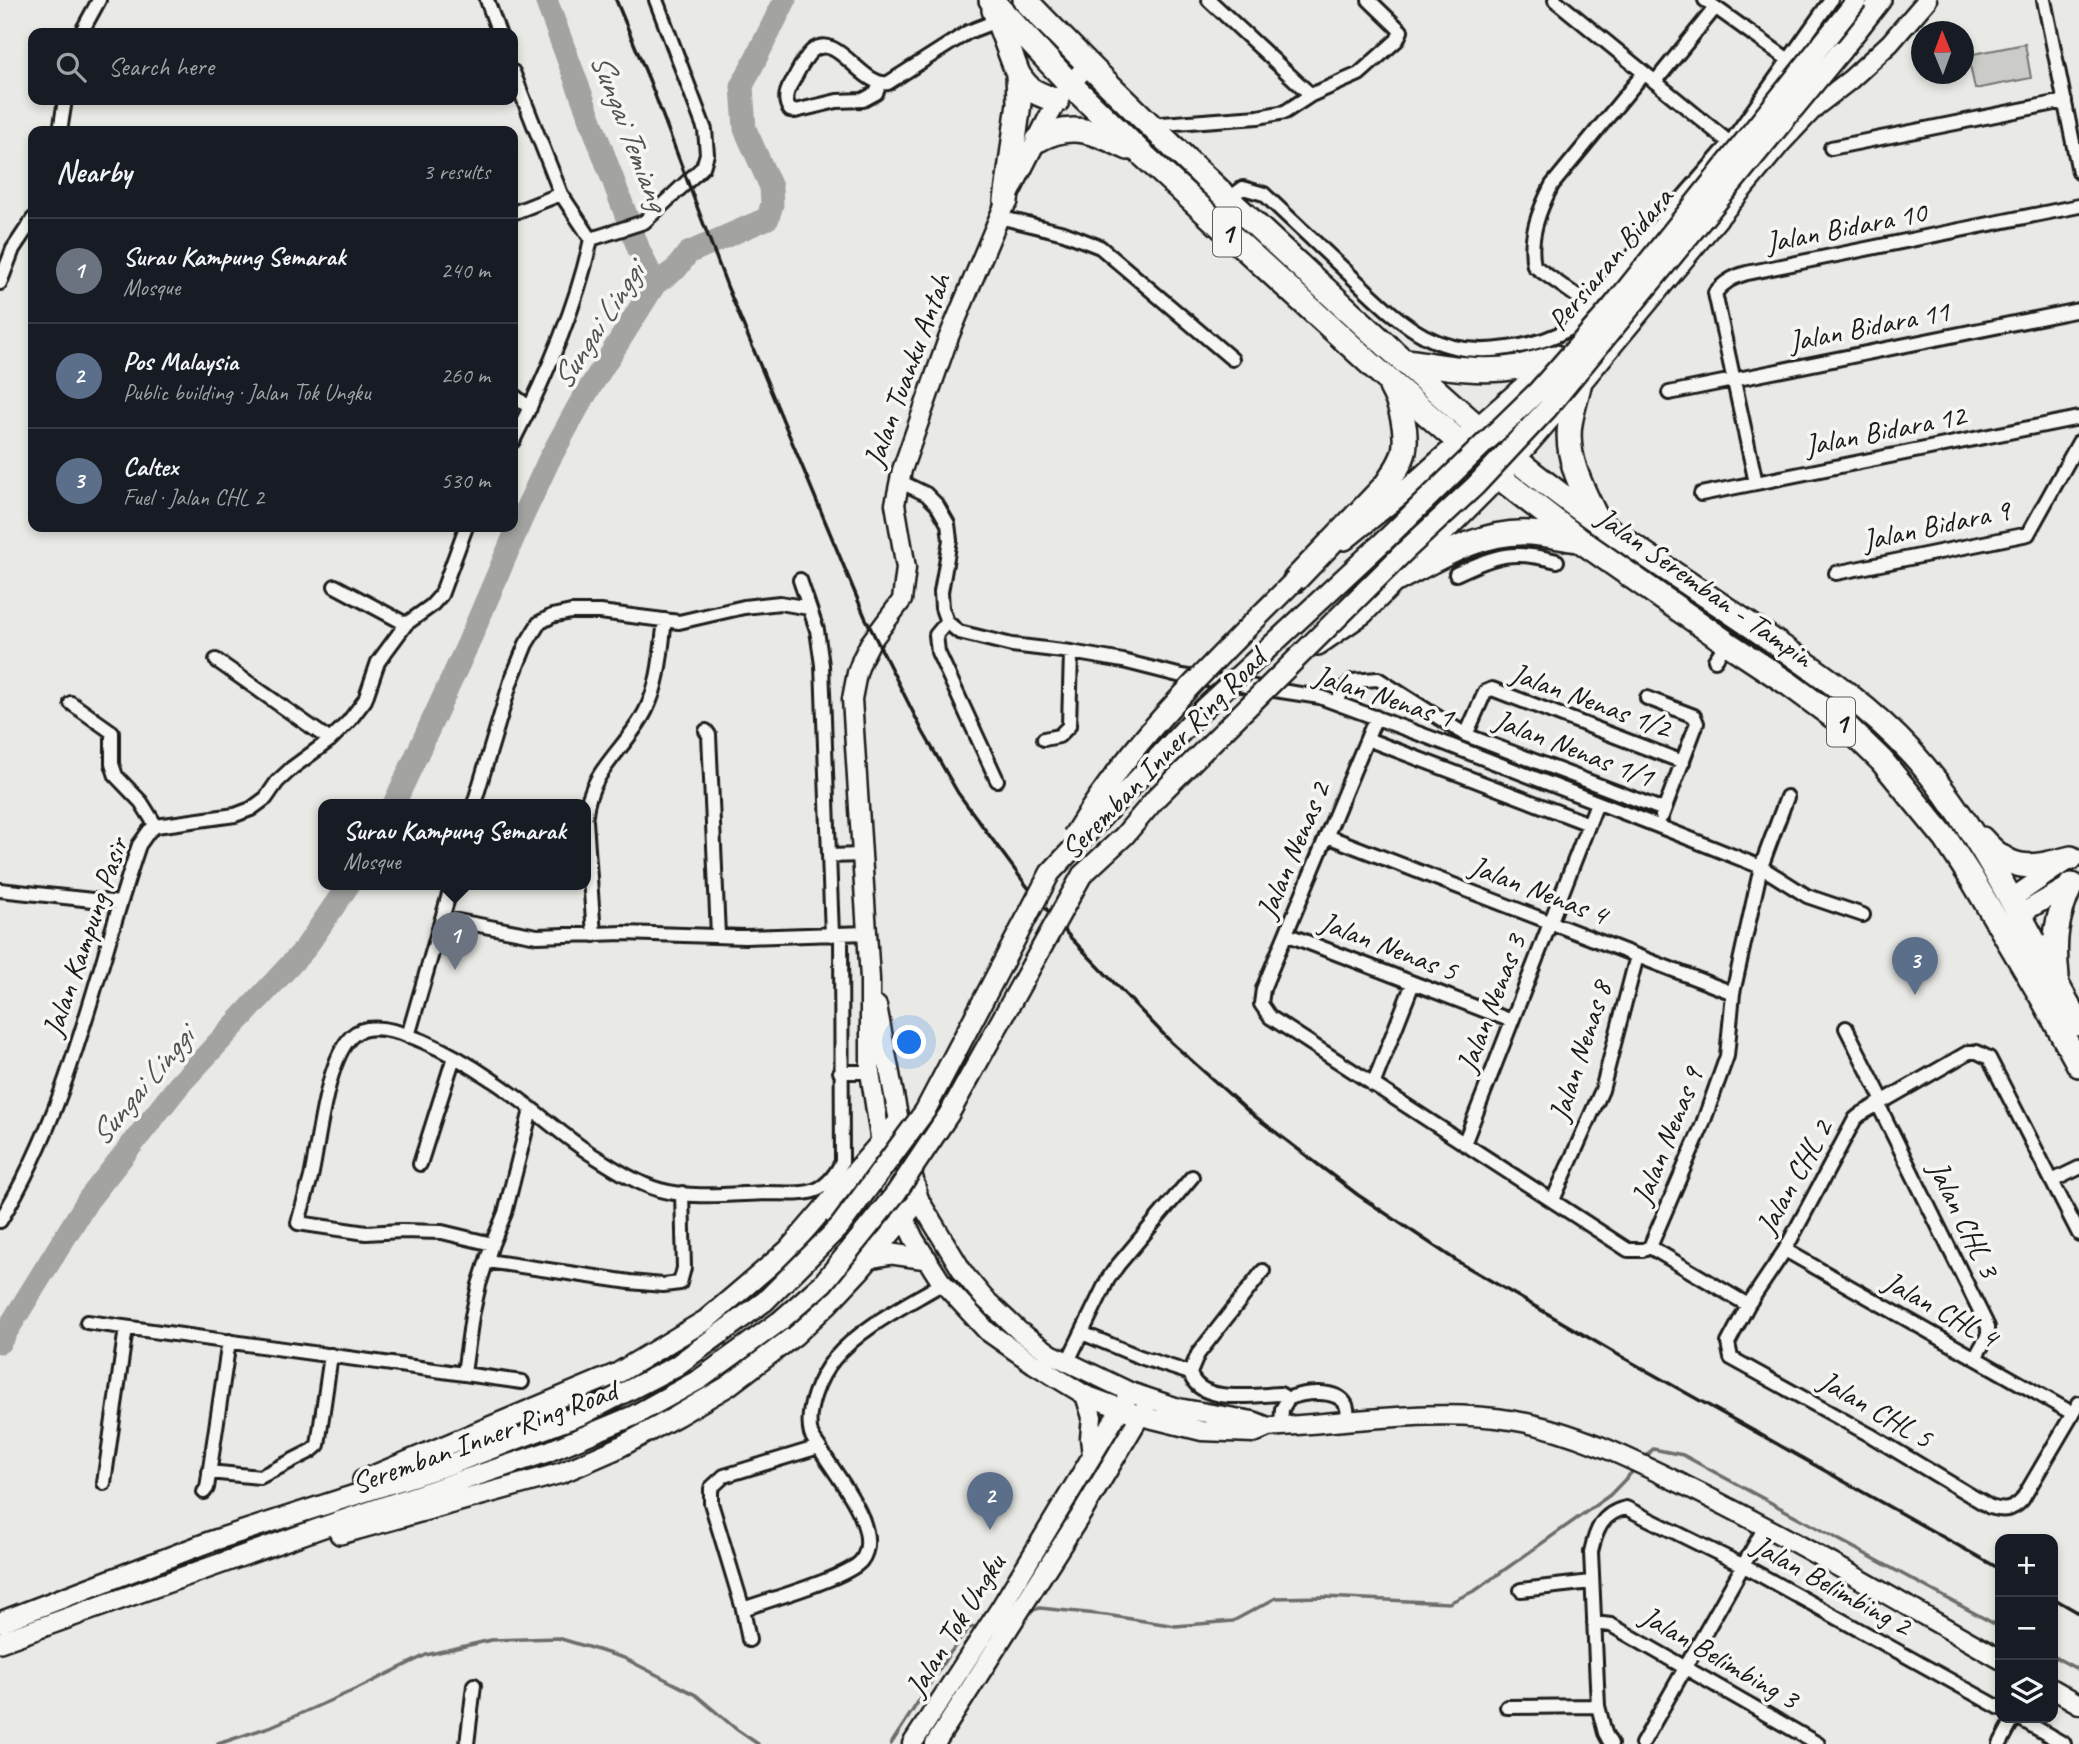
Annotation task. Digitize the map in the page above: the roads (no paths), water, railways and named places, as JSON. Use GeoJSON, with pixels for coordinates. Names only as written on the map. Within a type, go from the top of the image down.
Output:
{"type":"FeatureCollection","features":[{"type":"Feature","properties":{"kind":"highway","name":"1"},"geometry":{"type":"LineString","coordinates":[[1025,0],[1087,65],[1227,199],[1402,360],[1516,459]]}},
{"type":"Feature","properties":{"kind":"highway","name":"1"},"geometry":{"type":"LineString","coordinates":[[993,7],[1064,93],[1143,155],[1386,378],[1500,478]]}},
{"type":"Feature","properties":{"kind":"highway"},"geometry":{"type":"LineString","coordinates":[[993,7],[1018,74],[1026,87],[1034,93],[1064,93]]}},
{"type":"Feature","properties":{"kind":"highway"},"geometry":{"type":"LineString","coordinates":[[1003,209],[1019,103],[1018,74]]}},
{"type":"Feature","properties":{"kind":"highway"},"geometry":{"type":"LineString","coordinates":[[1038,140],[1053,132],[1069,129],[1105,137],[1143,155]]}},
{"type":"Feature","properties":{"kind":"highway"},"geometry":{"type":"LineString","coordinates":[[1402,360],[1482,370],[1518,368],[1556,357]]}},
{"type":"Feature","properties":{"kind":"highway"},"geometry":{"type":"LineString","coordinates":[[1295,580],[1385,486],[1396,470],[1404,452],[1403,416],[1398,399],[1386,378]]}},
{"type":"Feature","properties":{"kind":"highway"},"geometry":{"type":"LineString","coordinates":[[1579,386],[1569,441],[1572,459],[1598,521]]}},
{"type":"Feature","properties":{"kind":"highway","name":"Jalan Seremban - Tampin"},"geometry":{"type":"LineString","coordinates":[[1516,459],[1598,521],[1819,672],[1874,716],[1910,751],[1961,816],[2015,906],[2079,1024]]}},
{"type":"Feature","properties":{"kind":"highway","name":"Jalan Seremban - Tampin"},"geometry":{"type":"LineString","coordinates":[[1500,478],[1721,652],[1789,684],[1846,726],[1882,761],[1946,839],[1972,879],[2079,1065]]}},
{"type":"Feature","properties":{"kind":"highway"},"geometry":{"type":"LineString","coordinates":[[1398,579],[1476,541],[1502,535],[1528,533],[1581,541]]}},
{"type":"Feature","properties":{"kind":"highway"},"geometry":{"type":"LineString","coordinates":[[1961,816],[1991,849],[2015,864],[2034,867],[2075,855]]}},
{"type":"Feature","properties":{"kind":"highway"},"geometry":{"type":"LineString","coordinates":[[2058,988],[2055,960],[2056,923],[2075,882]]}},
{"type":"Feature","properties":{"kind":"main road","name":"Persiaran Bidara"},"geometry":{"type":"LineString","coordinates":[[1478,426],[1556,357],[1846,0]]}},
{"type":"Feature","properties":{"kind":"main road","name":"Persiaran Bidara"},"geometry":{"type":"LineString","coordinates":[[1388,537],[1538,391],[1612,307],[1857,0]]}},
{"type":"Feature","properties":{"kind":"main road","name":"Persiaran Bidara"},"geometry":{"type":"LineString","coordinates":[[1405,551],[1475,486],[1548,408],[1881,0]]}},
{"type":"Feature","properties":{"kind":"main road","name":"Persiaran Bidara"},"geometry":{"type":"LineString","coordinates":[[1516,459],[1782,142],[1816,106],[1850,80],[1890,43],[1927,0]]}},
{"type":"Feature","properties":{"kind":"main road","name":"Jalan Tuanku Antah"},"geometry":{"type":"LineString","coordinates":[[1087,65],[1064,93],[1038,140],[1003,209],[948,339],[899,481],[895,504],[906,568],[902,600],[870,643],[857,673],[852,699],[870,979],[870,1072],[887,1182],[904,1219],[943,1283],[987,1331],[1085,1395],[1126,1400],[1149,1399],[1209,1415],[1274,1427]]}},
{"type":"Feature","properties":{"kind":"main road"},"geometry":{"type":"LineString","coordinates":[[1507,401],[1508,417],[1514,422],[1537,426],[1548,422]]}},
{"type":"Feature","properties":{"kind":"main road"},"geometry":{"type":"LineString","coordinates":[[1051,873],[1089,808],[1137,744],[1179,696],[1295,580],[1404,492],[1478,426]]}},
{"type":"Feature","properties":{"kind":"main road"},"geometry":{"type":"LineString","coordinates":[[1299,658],[1363,614],[1516,459]]}},
{"type":"Feature","properties":{"kind":"main road"},"geometry":{"type":"LineString","coordinates":[[1404,492],[1429,489],[1440,495],[1448,503],[1452,526]]}},
{"type":"Feature","properties":{"kind":"main road","name":"Seremban Inner Ring Road"},"geometry":{"type":"LineString","coordinates":[[0,1622],[209,1542],[451,1464],[583,1414],[676,1366],[765,1301],[840,1226],[925,1111],[1051,873],[1204,708],[1388,537]]}},
{"type":"Feature","properties":{"kind":"main road","name":"Seremban Inner Ring Road"},"geometry":{"type":"LineString","coordinates":[[0,1642],[547,1452],[633,1416],[700,1379],[780,1321],[823,1283],[876,1220],[926,1151],[1082,875],[1124,836],[1157,797],[1405,551]]}},
{"type":"Feature","properties":{"kind":"main road"},"geometry":{"type":"LineString","coordinates":[[2015,906],[2075,855]]}},
{"type":"Feature","properties":{"kind":"main road"},"geometry":{"type":"LineString","coordinates":[[2015,906],[2075,882]]}},
{"type":"Feature","properties":{"kind":"main road","name":"Jalan Tuanku Antah"},"geometry":{"type":"LineString","coordinates":[[870,979],[899,1121],[919,1200],[964,1274],[984,1298],[1019,1331],[1126,1400],[1141,1416],[1225,1434],[1254,1433],[1274,1427]]}},
{"type":"Feature","properties":{"kind":"main road"},"geometry":{"type":"LineString","coordinates":[[209,1542],[618,1373],[706,1320],[788,1250],[899,1121]]}},
{"type":"Feature","properties":{"kind":"main road"},"geometry":{"type":"LineString","coordinates":[[206,1569],[549,1476],[616,1449],[728,1386],[793,1336],[828,1304],[919,1200]]}},
{"type":"Feature","properties":{"kind":"main road"},"geometry":{"type":"LineString","coordinates":[[811,1224],[842,1213],[860,1223],[872,1238],[870,1258]]}},
{"type":"Feature","properties":{"kind":"main road"},"geometry":{"type":"LineString","coordinates":[[870,1258],[892,1254],[927,1259]]}},
{"type":"Feature","properties":{"kind":"main road"},"geometry":{"type":"LineString","coordinates":[[1085,1395],[1092,1417],[1090,1438],[1093,1455]]}},
{"type":"Feature","properties":{"kind":"main road"},"geometry":{"type":"LineString","coordinates":[[995,1631],[1141,1416],[1149,1399]]}},
{"type":"Feature","properties":{"kind":"main road","name":"Jalan Tok Ungku"},"geometry":{"type":"LineString","coordinates":[[1009,1610],[1126,1400]]}},
{"type":"Feature","properties":{"kind":"main road"},"geometry":{"type":"LineString","coordinates":[[1274,1427],[1440,1416],[1516,1421],[1577,1438],[1657,1472],[1765,1527],[1995,1657]]}},
{"type":"Feature","properties":{"kind":"main road","name":"Jalan Tok Ungku"},"geometry":{"type":"LineString","coordinates":[[912,1744],[995,1631]]}},
{"type":"Feature","properties":{"kind":"main road","name":"Jalan Tok Ungku"},"geometry":{"type":"LineString","coordinates":[[935,1744],[995,1631]]}},
{"type":"Feature","properties":{"kind":"main road"},"geometry":{"type":"LineString","coordinates":[[2058,1692],[2079,1704]]}},
{"type":"Feature","properties":{"kind":"street"},"geometry":{"type":"LineString","coordinates":[[84,28],[99,0]]}},
{"type":"Feature","properties":{"kind":"street"},"geometry":{"type":"LineString","coordinates":[[486,0],[497,28]]}},
{"type":"Feature","properties":{"kind":"street"},"geometry":{"type":"LineString","coordinates":[[591,239],[644,222],[703,167],[707,154],[705,130],[656,0]]}},
{"type":"Feature","properties":{"kind":"street"},"geometry":{"type":"LineString","coordinates":[[1209,0],[1311,95]]}},
{"type":"Feature","properties":{"kind":"street"},"geometry":{"type":"LineString","coordinates":[[1153,128],[1162,124],[1258,117],[1285,112],[1311,95],[1359,74],[1397,40],[1401,31],[1369,0]]}},
{"type":"Feature","properties":{"kind":"street"},"geometry":{"type":"LineString","coordinates":[[1555,0],[1730,143]]}},
{"type":"Feature","properties":{"kind":"street"},"geometry":{"type":"LineString","coordinates":[[1227,199],[1243,188],[1264,194],[1396,319],[1434,341],[1453,348],[1495,350],[1533,345],[1569,329],[1594,308],[1730,143],[1831,0]]}},
{"type":"Feature","properties":{"kind":"street"},"geometry":{"type":"LineString","coordinates":[[2044,0],[2079,172]]}},
{"type":"Feature","properties":{"kind":"street"},"geometry":{"type":"LineString","coordinates":[[1655,82],[1710,4],[1790,61]]}},
{"type":"Feature","properties":{"kind":"street"},"geometry":{"type":"LineString","coordinates":[[880,84],[876,93],[863,100],[837,101],[795,111],[789,110],[787,106],[788,89],[808,57],[819,48],[839,51],[870,80],[880,84],[894,80],[968,32],[993,7]]}},
{"type":"Feature","properties":{"kind":"street"},"geometry":{"type":"LineString","coordinates":[[1594,308],[1534,266],[1532,245],[1535,228],[1543,202],[1552,185],[1644,73]]}},
{"type":"Feature","properties":{"kind":"street"},"geometry":{"type":"LineString","coordinates":[[518,85],[561,194],[591,239],[584,275],[518,431]]}},
{"type":"Feature","properties":{"kind":"street"},"geometry":{"type":"LineString","coordinates":[[1831,148],[2064,101]]}},
{"type":"Feature","properties":{"kind":"street"},"geometry":{"type":"LineString","coordinates":[[61,126],[64,105]]}},
{"type":"Feature","properties":{"kind":"street"},"geometry":{"type":"LineString","coordinates":[[518,211],[561,194]]}},
{"type":"Feature","properties":{"kind":"street","name":"Jalan Bidara 10"},"geometry":{"type":"LineString","coordinates":[[1735,379],[1716,293],[1722,284],[1733,277],[2079,206]]}},
{"type":"Feature","properties":{"kind":"street"},"geometry":{"type":"LineString","coordinates":[[1003,209],[1100,247],[1232,359]]}},
{"type":"Feature","properties":{"kind":"street"},"geometry":{"type":"LineString","coordinates":[[0,283],[13,249],[28,226]]}},
{"type":"Feature","properties":{"kind":"street","name":"Jalan Bidara 11"},"geometry":{"type":"LineString","coordinates":[[1670,393],[2079,310]]}},
{"type":"Feature","properties":{"kind":"street"},"geometry":{"type":"LineString","coordinates":[[1735,379],[1756,482]]}},
{"type":"Feature","properties":{"kind":"street"},"geometry":{"type":"LineString","coordinates":[[518,399],[530,408]]}},
{"type":"Feature","properties":{"kind":"street","name":"Jalan Bidara 12"},"geometry":{"type":"LineString","coordinates":[[1700,494],[2079,418]]}},
{"type":"Feature","properties":{"kind":"street","name":"Jalan Bidara 9"},"geometry":{"type":"LineString","coordinates":[[1836,573],[2028,534],[2079,442]]}},
{"type":"Feature","properties":{"kind":"street"},"geometry":{"type":"LineString","coordinates":[[899,481],[926,494],[937,505],[948,524],[950,540],[942,592],[942,608],[947,622],[936,635],[938,652],[997,780]]}},
{"type":"Feature","properties":{"kind":"street","name":"Jalan Kampung Pasir"},"geometry":{"type":"LineString","coordinates":[[0,1221],[39,1147],[59,1099],[139,845],[156,826],[235,815],[251,809],[266,798],[277,782],[292,768],[330,740],[365,700],[378,662],[406,624],[431,607],[440,595],[464,532]]}},
{"type":"Feature","properties":{"kind":"street"},"geometry":{"type":"LineString","coordinates":[[1456,574],[1494,556],[1508,554],[1539,556],[1557,561]]}},
{"type":"Feature","properties":{"kind":"street"},"geometry":{"type":"LineString","coordinates":[[492,1244],[442,1232],[366,1233],[298,1223],[311,1176],[330,1084],[343,1047],[353,1034],[366,1028],[383,1028],[425,1042],[494,1080],[595,1157],[660,1190],[682,1194],[801,1193],[820,1189],[833,1180],[842,1162],[836,935],[829,856],[822,665],[817,630],[800,580]]}},
{"type":"Feature","properties":{"kind":"street"},"geometry":{"type":"LineString","coordinates":[[335,586],[406,624]]}},
{"type":"Feature","properties":{"kind":"street"},"geometry":{"type":"LineString","coordinates":[[476,799],[511,681],[526,644],[539,623],[552,616],[571,612],[600,612],[679,622],[744,607],[780,603],[809,608]]}},
{"type":"Feature","properties":{"kind":"street"},"geometry":{"type":"LineString","coordinates":[[587,799],[597,778],[645,712],[655,690],[665,620]]}},
{"type":"Feature","properties":{"kind":"street","name":"Jalan Nenas 1"},"geometry":{"type":"LineString","coordinates":[[947,622],[959,632],[976,638],[1071,652],[1146,666],[1182,676],[1320,697],[1761,867],[1807,896],[1863,915]]}},
{"type":"Feature","properties":{"kind":"street"},"geometry":{"type":"LineString","coordinates":[[1044,739],[1059,736],[1069,726],[1071,652]]}},
{"type":"Feature","properties":{"kind":"street"},"geometry":{"type":"LineString","coordinates":[[216,660],[330,740]]}},
{"type":"Feature","properties":{"kind":"street","name":"Jalan Nenas 1/1"},"geometry":{"type":"LineString","coordinates":[[1337,703],[1342,691],[1352,681],[1378,679],[1466,735],[1664,810]]}},
{"type":"Feature","properties":{"kind":"street","name":"Jalan Nenas 1/2"},"geometry":{"type":"LineString","coordinates":[[1466,735],[1485,692],[1492,689],[1683,762]]}},
{"type":"Feature","properties":{"kind":"street","name":"Jalan Nenas 1/1"},"geometry":{"type":"LineString","coordinates":[[1647,698],[1694,716],[1698,723],[1658,826]]}},
{"type":"Feature","properties":{"kind":"street"},"geometry":{"type":"LineString","coordinates":[[71,703],[112,732],[112,764],[116,776],[141,802],[156,826]]}},
{"type":"Feature","properties":{"kind":"street","name":"Jalan Nenas 2"},"geometry":{"type":"LineString","coordinates":[[1261,1003],[1263,989],[1376,717]]}},
{"type":"Feature","properties":{"kind":"street"},"geometry":{"type":"LineString","coordinates":[[1439,741],[1447,722]]}},
{"type":"Feature","properties":{"kind":"street"},"geometry":{"type":"LineString","coordinates":[[706,731],[709,735],[718,936]]}},
{"type":"Feature","properties":{"kind":"street"},"geometry":{"type":"LineString","coordinates":[[1367,738],[1589,824]]}},
{"type":"Feature","properties":{"kind":"street","name":"Jalan Nenas 9"},"geometry":{"type":"LineString","coordinates":[[1261,1003],[1270,1017],[1464,1144],[1628,1250],[1643,1250],[1650,1247],[1702,1126],[1727,1056],[1733,993],[1761,867],[1787,797]]}},
{"type":"Feature","properties":{"kind":"street","name":"Jalan Nenas 3"},"geometry":{"type":"LineString","coordinates":[[1464,1144],[1597,803]]}},
{"type":"Feature","properties":{"kind":"street","name":"Jalan Nenas 4"},"geometry":{"type":"LineString","coordinates":[[1327,836],[1733,993]]}},
{"type":"Feature","properties":{"kind":"street"},"geometry":{"type":"LineString","coordinates":[[829,856],[862,855]]}},
{"type":"Feature","properties":{"kind":"street"},"geometry":{"type":"LineString","coordinates":[[0,890],[120,903]]}},
{"type":"Feature","properties":{"kind":"street"},"geometry":{"type":"LineString","coordinates":[[408,1036],[450,890]]}},
{"type":"Feature","properties":{"kind":"street"},"geometry":{"type":"LineString","coordinates":[[591,890],[594,935]]}},
{"type":"Feature","properties":{"kind":"street"},"geometry":{"type":"LineString","coordinates":[[442,918],[537,936],[867,933]]}},
{"type":"Feature","properties":{"kind":"street","name":"Jalan Nenas 5"},"geometry":{"type":"LineString","coordinates":[[1286,934],[1512,1021]]}},
{"type":"Feature","properties":{"kind":"street","name":"Jalan Nenas 8"},"geometry":{"type":"LineString","coordinates":[[1553,1200],[1602,1090],[1637,956]]}},
{"type":"Feature","properties":{"kind":"street"},"geometry":{"type":"LineString","coordinates":[[1373,1085],[1413,983]]}},
{"type":"Feature","properties":{"kind":"street","name":"Jalan CHL 3"},"geometry":{"type":"LineString","coordinates":[[1846,1028],[1988,1327],[1988,1335],[1975,1358]]}},
{"type":"Feature","properties":{"kind":"street","name":"Jalan CHL 2"},"geometry":{"type":"LineString","coordinates":[[1728,1343],[1748,1305],[1785,1250],[1855,1119],[1969,1052],[1977,1052],[1989,1058],[2052,1181]]}},
{"type":"Feature","properties":{"kind":"street"},"geometry":{"type":"LineString","coordinates":[[420,1164],[454,1057]]}},
{"type":"Feature","properties":{"kind":"street"},"geometry":{"type":"LineString","coordinates":[[840,1072],[870,1072]]}},
{"type":"Feature","properties":{"kind":"street"},"geometry":{"type":"LineString","coordinates":[[464,1373],[472,1316],[492,1244],[505,1213],[531,1110]]}},
{"type":"Feature","properties":{"kind":"street"},"geometry":{"type":"LineString","coordinates":[[2079,1168],[2052,1181],[2079,1234]]}},
{"type":"Feature","properties":{"kind":"street"},"geometry":{"type":"LineString","coordinates":[[1067,1363],[1108,1279],[1192,1177]]}},
{"type":"Feature","properties":{"kind":"street"},"geometry":{"type":"LineString","coordinates":[[487,1261],[630,1282],[663,1285],[680,1283],[684,1268],[682,1194]]}},
{"type":"Feature","properties":{"kind":"street"},"geometry":{"type":"LineString","coordinates":[[1650,1247],[1748,1305]]}},
{"type":"Feature","properties":{"kind":"street","name":"Jalan CHL 4"},"geometry":{"type":"LineString","coordinates":[[1785,1250],[1975,1358],[2076,1408]]}},
{"type":"Feature","properties":{"kind":"street"},"geometry":{"type":"LineString","coordinates":[[1190,1373],[1198,1354],[1263,1271]]}},
{"type":"Feature","properties":{"kind":"street"},"geometry":{"type":"LineString","coordinates":[[743,1609],[829,1579],[860,1562],[869,1545],[866,1523],[811,1434],[810,1414],[816,1391],[833,1361],[854,1340],[943,1283]]}},
{"type":"Feature","properties":{"kind":"street"},"geometry":{"type":"LineString","coordinates":[[87,1322],[522,1382]]}},
{"type":"Feature","properties":{"kind":"street"},"geometry":{"type":"LineString","coordinates":[[104,1483],[127,1328]]}},
{"type":"Feature","properties":{"kind":"street"},"geometry":{"type":"LineString","coordinates":[[1082,1333],[1140,1357],[1190,1373],[1196,1385],[1208,1392],[1223,1395],[1280,1394],[1288,1399],[1310,1394],[1332,1396],[1344,1402],[1348,1422]]}},
{"type":"Feature","properties":{"kind":"street"},"geometry":{"type":"LineString","coordinates":[[204,1492],[207,1488],[229,1341]]}},
{"type":"Feature","properties":{"kind":"street","name":"Jalan CHL 5"},"geometry":{"type":"LineString","coordinates":[[1728,1343],[1731,1358],[1870,1435],[1990,1507],[2000,1510],[2015,1507],[2022,1500],[2076,1408]]}},
{"type":"Feature","properties":{"kind":"street"},"geometry":{"type":"LineString","coordinates":[[209,1472],[260,1477],[318,1445],[331,1354]]}},
{"type":"Feature","properties":{"kind":"street"},"geometry":{"type":"LineString","coordinates":[[1274,1427],[1288,1399]]}},
{"type":"Feature","properties":{"kind":"street"},"geometry":{"type":"LineString","coordinates":[[749,1640],[743,1609],[711,1503],[711,1488],[724,1476],[819,1447]]}},
{"type":"Feature","properties":{"kind":"street","name":"Jalan Belimbing 2"},"geometry":{"type":"LineString","coordinates":[[1591,1582],[1591,1552],[1601,1523],[1616,1510],[1626,1508],[1744,1566],[1995,1704]]}},
{"type":"Feature","properties":{"kind":"street"},"geometry":{"type":"LineString","coordinates":[[1642,1744],[1765,1527]]}},
{"type":"Feature","properties":{"kind":"street"},"geometry":{"type":"LineString","coordinates":[[1521,1590],[1591,1582],[1598,1706],[1601,1723],[1611,1744]]}},
{"type":"Feature","properties":{"kind":"street","name":"Jalan Belimbing 3"},"geometry":{"type":"LineString","coordinates":[[1594,1623],[1611,1625],[1818,1744]]}},
{"type":"Feature","properties":{"kind":"street"},"geometry":{"type":"LineString","coordinates":[[467,1744],[474,1685]]}},
{"type":"Feature","properties":{"kind":"street"},"geometry":{"type":"LineString","coordinates":[[1507,1707],[1598,1706]]}},
{"type":"Feature","properties":{"kind":"street"},"geometry":{"type":"LineString","coordinates":[[2000,1744],[2014,1723]]}},
{"type":"Feature","properties":{"kind":"street"},"geometry":{"type":"LineString","coordinates":[[2026,1723],[2064,1744]]}},
{"type":"Feature","properties":{"kind":"waterway","name":"Sungai Temiang"},"geometry":{"type":"LineString","coordinates":[[546,0],[639,250],[655,284]]}},
{"type":"Feature","properties":{"kind":"waterway","name":"Sungai Linggi"},"geometry":{"type":"LineString","coordinates":[[518,527],[549,460],[579,405],[655,284],[676,269],[688,253],[768,218],[772,204],[771,187],[745,129],[742,86],[785,0]]}},
{"type":"Feature","properties":{"kind":"waterway","name":"Sungai Linggi"},"geometry":{"type":"LineString","coordinates":[[396,799],[516,532]]}},
{"type":"Feature","properties":{"kind":"waterway","name":"Sungai Linggi"},"geometry":{"type":"LineString","coordinates":[[0,1342],[88,1200],[179,1085],[304,950],[345,890]]}},
{"type":"Feature","properties":{"kind":"waterway"},"geometry":{"type":"LineString","coordinates":[[1645,1458],[1653,1449],[1683,1455],[1995,1624]]}},
{"type":"Feature","properties":{"kind":"waterway"},"geometry":{"type":"LineString","coordinates":[[1026,1612],[1040,1608],[1176,1626],[1233,1621],[1276,1598],[1324,1597],[1449,1603],[1476,1590],[1610,1495],[1635,1469]]}},
{"type":"Feature","properties":{"kind":"waterway"},"geometry":{"type":"LineString","coordinates":[[891,1744],[969,1628],[982,1625]]}},
{"type":"Feature","properties":{"kind":"waterway"},"geometry":{"type":"LineString","coordinates":[[218,1744],[272,1726],[426,1655],[491,1640],[558,1638],[624,1658],[696,1695],[758,1744]]}},
{"type":"Feature","properties":{"kind":"waterway"},"geometry":{"type":"LineString","coordinates":[[2058,1659],[2079,1670]]}},
{"type":"Feature","properties":{"kind":"railway"},"geometry":{"type":"LineString","coordinates":[[616,0],[727,286],[865,617],[923,732],[958,793],[1026,885],[1070,937],[1172,1043],[1248,1111],[1358,1195],[1457,1261],[1995,1566]]}},
{"type":"Feature","properties":{"kind":"railway"},"geometry":{"type":"LineString","coordinates":[[2058,1601],[2079,1613]]}},
{"type":"Feature","properties":{"kind":"place","name":"Surau Kampung Semarak"},"geometry":{"type":"Point","coordinates":[455,970]}},
{"type":"Feature","properties":{"kind":"place","name":"Caltex"},"geometry":{"type":"Point","coordinates":[1915,995]}},
{"type":"Feature","properties":{"kind":"place","name":"Pos Malaysia"},"geometry":{"type":"Point","coordinates":[990,1530]}}]}
